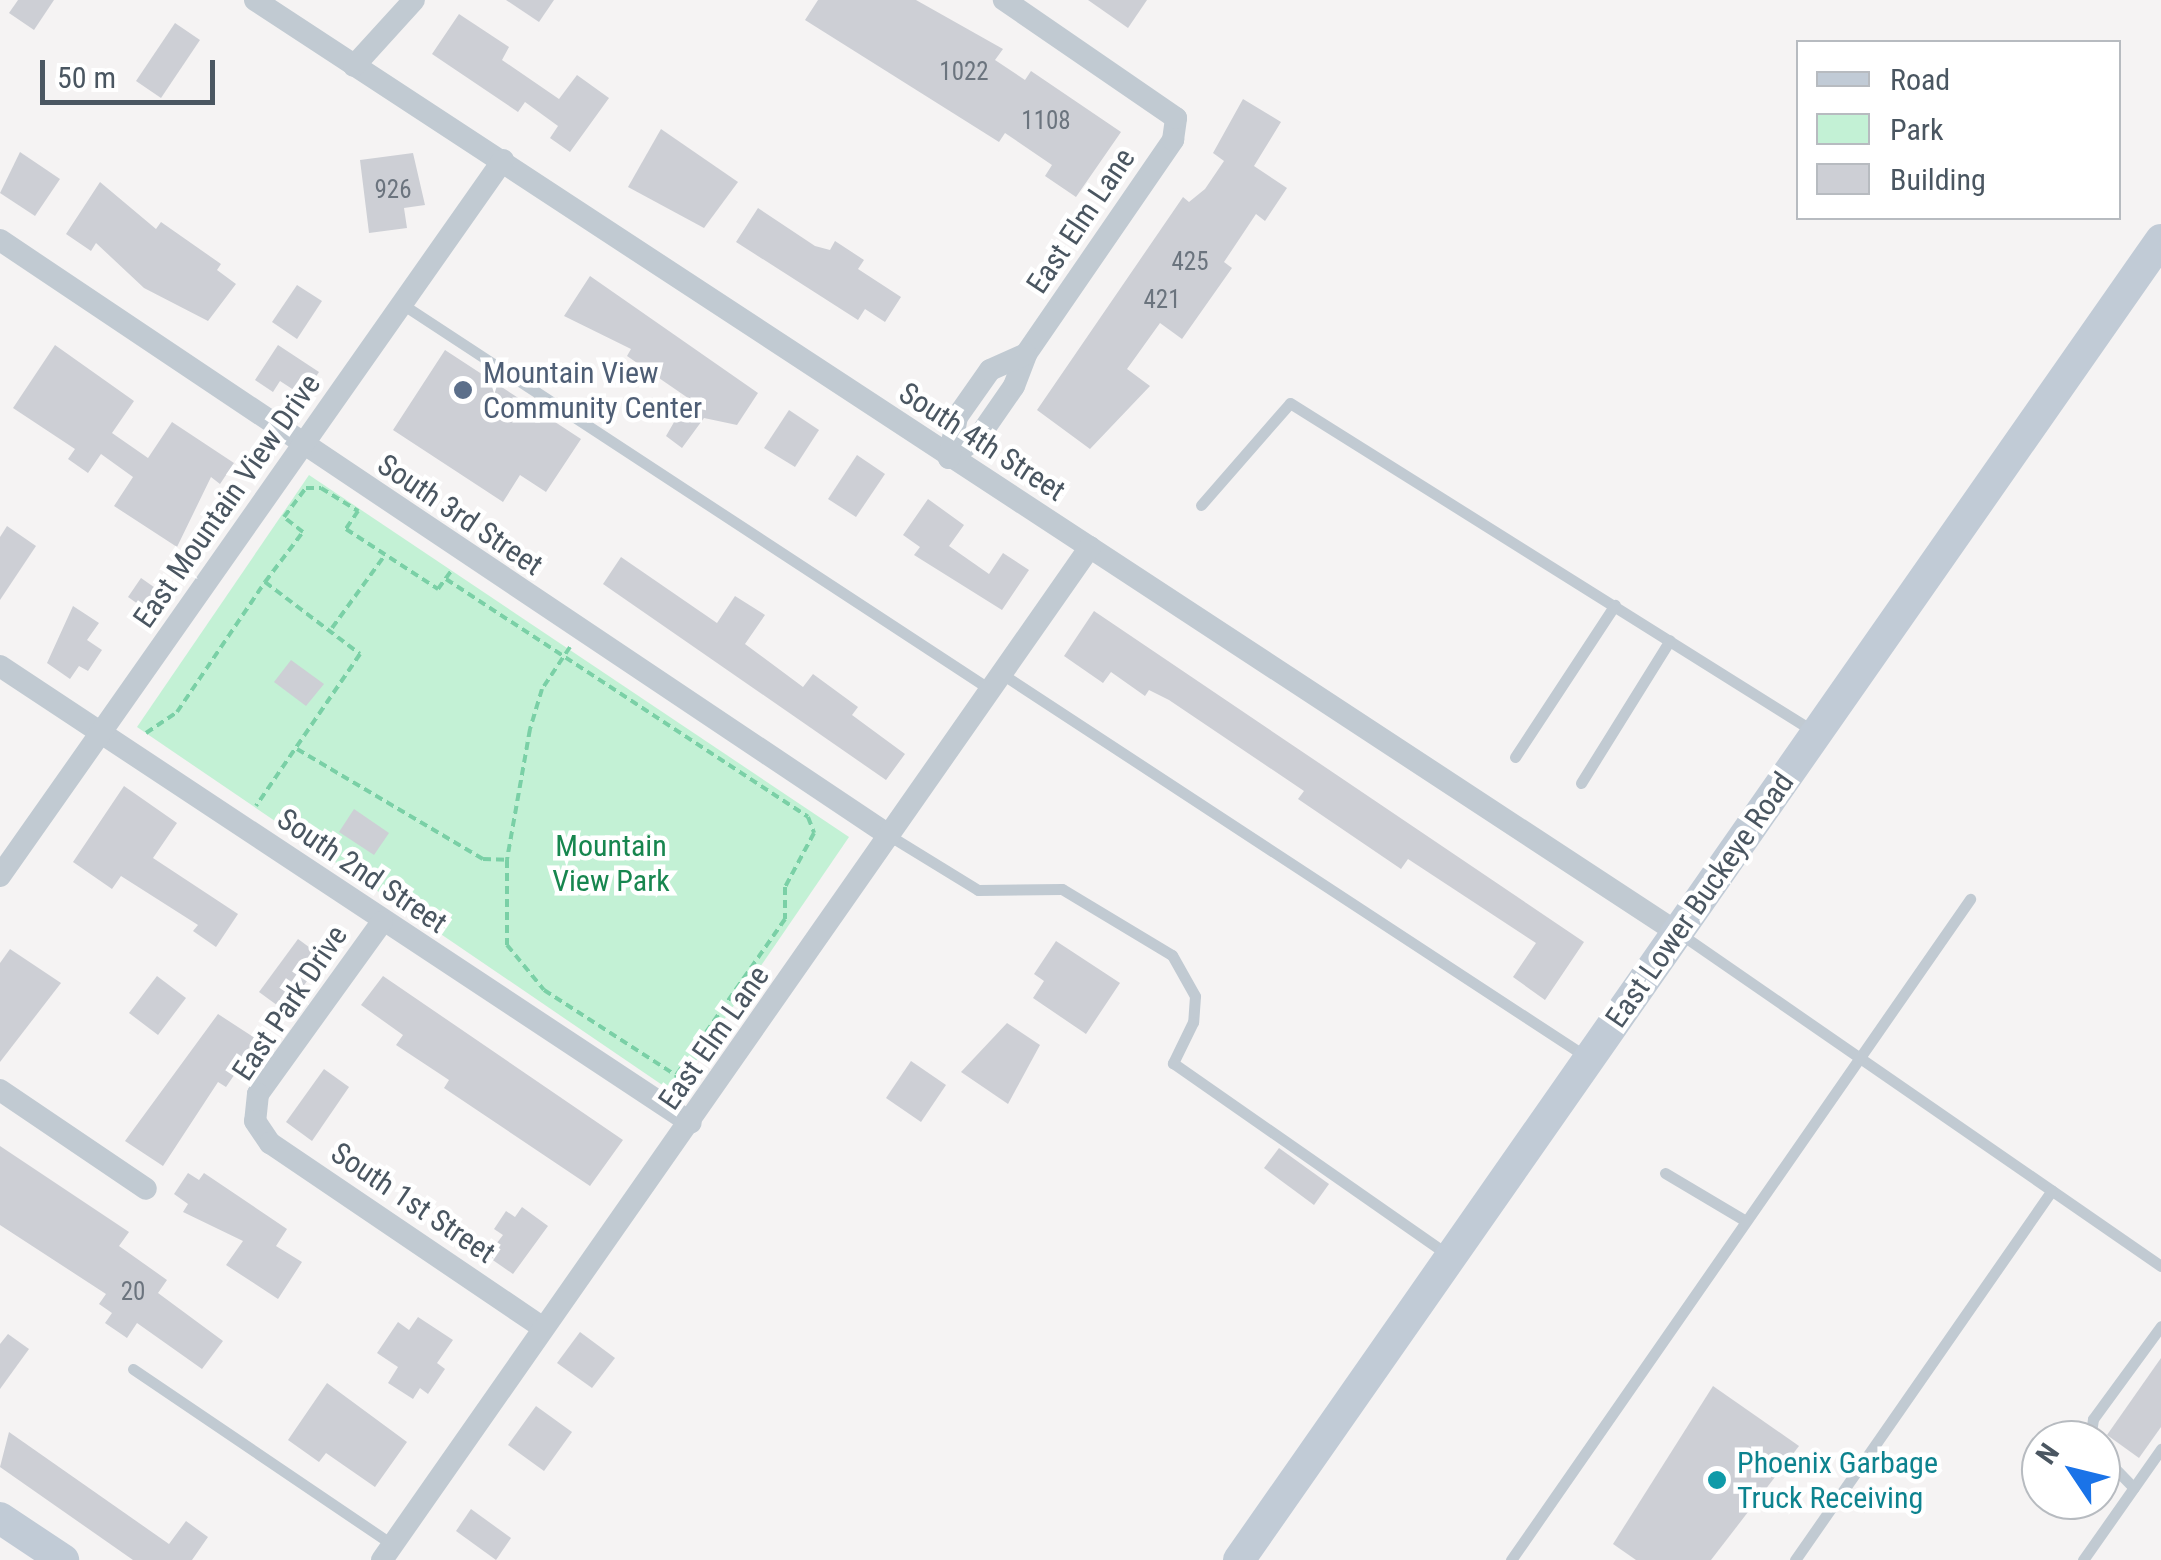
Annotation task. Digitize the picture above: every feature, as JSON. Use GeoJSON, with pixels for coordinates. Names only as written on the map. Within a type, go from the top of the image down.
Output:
{"type":"FeatureCollection","features":[{"type":"Feature","properties":{"kind":"main road","name":"East Lower Buckeye Road"},"geometry":{"type":"LineString","coordinates":[[1239,1560],[2161,240]]}},
{"type":"Feature","properties":{"kind":"main road"},"geometry":{"type":"LineString","coordinates":[[0,1518],[63,1560]]}},
{"type":"Feature","properties":{"kind":"street","name":"South 4th Street"},"geometry":{"type":"LineString","coordinates":[[255,0],[1678,934]]}},
{"type":"Feature","properties":{"kind":"street"},"geometry":{"type":"LineString","coordinates":[[354,66],[414,0]]}},
{"type":"Feature","properties":{"kind":"street"},"geometry":{"type":"LineString","coordinates":[[1004,0],[1031,8]]}},
{"type":"Feature","properties":{"kind":"street","name":"East Elm Lane"},"geometry":{"type":"LineString","coordinates":[[949,458],[978,438],[1026,354],[1173,140],[1176,118],[1031,8]]}},
{"type":"Feature","properties":{"kind":"street","name":"East Mountain View Drive"},"geometry":{"type":"LineString","coordinates":[[0,876],[503,160]]}},
{"type":"Feature","properties":{"kind":"street","name":"South 3rd Street"},"geometry":{"type":"LineString","coordinates":[[0,240],[890,836]]}},
{"type":"Feature","properties":{"kind":"street","name":"East Elm Lane"},"geometry":{"type":"LineString","coordinates":[[388,1552],[1090,547]]}},
{"type":"Feature","properties":{"kind":"street","name":"South 2nd Street"},"geometry":{"type":"LineString","coordinates":[[0,666],[691,1123]]}},
{"type":"Feature","properties":{"kind":"street","name":"East Park Drive"},"geometry":{"type":"LineString","coordinates":[[255,1121],[258,1094],[382,922]]}},
{"type":"Feature","properties":{"kind":"street"},"geometry":{"type":"LineString","coordinates":[[0,1090],[146,1188]]}},
{"type":"Feature","properties":{"kind":"street","name":"South 1st Street"},"geometry":{"type":"LineString","coordinates":[[255,1121],[270,1142],[543,1328]]}},
{"type":"Feature","properties":{"kind":"lane"},"geometry":{"type":"LineString","coordinates":[[402,304],[1589,1058]]}},
{"type":"Feature","properties":{"kind":"lane"},"geometry":{"type":"LineString","coordinates":[[1201,505],[1290,403],[1817,733]]}},
{"type":"Feature","properties":{"kind":"lane"},"geometry":{"type":"LineString","coordinates":[[1515,758],[1614,606]]}},
{"type":"Feature","properties":{"kind":"lane"},"geometry":{"type":"LineString","coordinates":[[1581,783],[1670,640]]}},
{"type":"Feature","properties":{"kind":"lane"},"geometry":{"type":"LineString","coordinates":[[890,836],[978,890],[1062,890],[1172,954],[1195,996],[1193,1022],[1173,1063],[1450,1256]]}},
{"type":"Feature","properties":{"kind":"lane"},"geometry":{"type":"LineString","coordinates":[[1512,1560],[1857,1056],[1970,899]]}},
{"type":"Feature","properties":{"kind":"lane"},"geometry":{"type":"LineString","coordinates":[[1678,934],[1708,946],[1857,1056],[2161,1266]]}},
{"type":"Feature","properties":{"kind":"lane"},"geometry":{"type":"LineString","coordinates":[[1665,1173],[1744,1220]]}},
{"type":"Feature","properties":{"kind":"lane"},"geometry":{"type":"LineString","coordinates":[[1795,1560],[2052,1190]]}},
{"type":"Feature","properties":{"kind":"lane"},"geometry":{"type":"LineString","coordinates":[[2093,1420],[2161,1326]]}},
{"type":"Feature","properties":{"kind":"lane"},"geometry":{"type":"LineString","coordinates":[[132,1369],[388,1552]]}},
{"type":"Feature","properties":{"kind":"lane"},"geometry":{"type":"LineString","coordinates":[[2083,1560],[2161,1449]]}},
{"type":"Feature","properties":{"kind":"lane"},"geometry":{"type":"LineString","coordinates":[[2121,1475],[2134,1488]]}},
{"type":"Feature","properties":{"kind":"path"},"geometry":{"type":"LineString","coordinates":[[125,746],[177,712],[303,532],[284,517],[306,488],[321,488],[358,510],[346,529],[438,588],[464,553]]}},
{"type":"Feature","properties":{"kind":"path"},"geometry":{"type":"LineString","coordinates":[[332,628],[385,555]]}},
{"type":"Feature","properties":{"kind":"path"},"geometry":{"type":"LineString","coordinates":[[446,579],[808,817],[814,833],[785,887],[785,919],[676,1075]]}},
{"type":"Feature","properties":{"kind":"path"},"geometry":{"type":"LineString","coordinates":[[242,826],[360,654],[332,628],[266,582]]}},
{"type":"Feature","properties":{"kind":"path"},"geometry":{"type":"LineString","coordinates":[[580,630],[563,656],[530,729],[507,860],[502,914],[522,972],[676,1075],[691,1123]]}},
{"type":"Feature","properties":{"kind":"path"},"geometry":{"type":"LineString","coordinates":[[297,750],[483,859],[507,860]]}},
{"type":"Feature","properties":{"kind":"green space","name":"Mountain View Park"},"geometry":{"type":"Polygon","coordinates":[[[309,475],[849,837],[674,1093],[137,727],[309,475]]]}},
{"type":"Feature","properties":{"kind":"building"},"geometry":{"type":"Polygon","coordinates":[[[18,0],[54,0],[34,30],[9,13],[18,0]]]}},
{"type":"Feature","properties":{"kind":"building"},"geometry":{"type":"Polygon","coordinates":[[[506,0],[554,0],[539,22],[506,0]]]}},
{"type":"Feature","properties":{"kind":"building"},"geometry":{"type":"Polygon","coordinates":[[[818,0],[916,0],[1003,49],[995,60],[1025,80],[1031,71],[1121,132],[1076,197],[1045,176],[1052,165],[1005,133],[999,142],[805,20],[818,0]]]}},
{"type":"Feature","properties":{"kind":"building"},"geometry":{"type":"Polygon","coordinates":[[[1088,0],[1147,0],[1128,28],[1088,0]]]}},
{"type":"Feature","properties":{"kind":"building"},"geometry":{"type":"Polygon","coordinates":[[[459,14],[509,47],[502,60],[559,99],[577,75],[609,98],[570,152],[550,138],[558,126],[525,102],[518,112],[432,54],[459,14]]]}},
{"type":"Feature","properties":{"kind":"building"},"geometry":{"type":"Polygon","coordinates":[[[175,23],[200,40],[161,98],[136,81],[175,23]]]}},
{"type":"Feature","properties":{"kind":"building"},"geometry":{"type":"Polygon","coordinates":[[[1243,99],[1281,122],[1254,166],[1287,188],[1265,221],[1256,214],[1224,262],[1232,268],[1182,339],[1160,323],[1127,369],[1150,386],[1090,449],[1037,410],[1183,197],[1189,202],[1205,189],[1224,161],[1213,153],[1243,99]]]}},
{"type":"Feature","properties":{"kind":"building"},"geometry":{"type":"Polygon","coordinates":[[[661,129],[738,182],[704,228],[628,187],[661,129]]]}},
{"type":"Feature","properties":{"kind":"building"},"geometry":{"type":"Polygon","coordinates":[[[20,152],[60,179],[35,216],[0,193],[20,152]]]}},
{"type":"Feature","properties":{"kind":"building"},"geometry":{"type":"Polygon","coordinates":[[[413,153],[425,205],[404,208],[407,228],[369,233],[360,160],[413,153]]]}},
{"type":"Feature","properties":{"kind":"building"},"geometry":{"type":"Polygon","coordinates":[[[100,182],[156,229],[161,222],[221,264],[217,270],[236,284],[208,321],[144,288],[96,243],[91,251],[66,234],[100,182]]]}},
{"type":"Feature","properties":{"kind":"building"},"geometry":{"type":"Polygon","coordinates":[[[758,208],[815,246],[830,250],[835,241],[864,260],[858,269],[901,297],[885,322],[865,309],[858,320],[736,242],[758,208]]]}},
{"type":"Feature","properties":{"kind":"building"},"geometry":{"type":"Polygon","coordinates":[[[590,276],[758,393],[737,425],[704,418],[682,448],[666,436],[688,398],[627,356],[631,349],[564,316],[590,276]]]}},
{"type":"Feature","properties":{"kind":"building"},"geometry":{"type":"Polygon","coordinates":[[[297,285],[322,301],[297,339],[272,322],[297,285]]]}},
{"type":"Feature","properties":{"kind":"building"},"geometry":{"type":"Polygon","coordinates":[[[55,345],[134,401],[112,433],[148,458],[172,422],[234,463],[220,484],[211,477],[177,547],[114,506],[133,477],[101,454],[88,473],[68,459],[75,449],[13,408],[55,345]]]}},
{"type":"Feature","properties":{"kind":"building"},"geometry":{"type":"Polygon","coordinates":[[[278,345],[319,372],[303,396],[280,381],[273,392],[255,380],[278,345]]]}},
{"type":"Feature","properties":{"kind":"building","name":"Mountain View Community Center"},"geometry":{"type":"Polygon","coordinates":[[[445,350],[581,439],[546,492],[520,475],[503,502],[393,430],[445,350]]]}},
{"type":"Feature","properties":{"kind":"building"},"geometry":{"type":"Polygon","coordinates":[[[789,410],[819,430],[795,467],[764,448],[789,410]]]}},
{"type":"Feature","properties":{"kind":"building"},"geometry":{"type":"Polygon","coordinates":[[[857,455],[885,474],[856,517],[828,499],[857,455]]]}},
{"type":"Feature","properties":{"kind":"building"},"geometry":{"type":"Polygon","coordinates":[[[928,499],[964,525],[949,546],[989,574],[1003,553],[1029,570],[1002,610],[914,555],[920,547],[903,535],[928,499]]]}},
{"type":"Feature","properties":{"kind":"building"},"geometry":{"type":"Polygon","coordinates":[[[7,526],[36,546],[0,600],[0,537],[7,526]]]}},
{"type":"Feature","properties":{"kind":"building"},"geometry":{"type":"Polygon","coordinates":[[[621,557],[717,623],[735,596],[765,615],[745,644],[803,687],[813,674],[858,707],[852,715],[905,754],[886,780],[603,584],[621,557]]]}},
{"type":"Feature","properties":{"kind":"building"},"geometry":{"type":"Polygon","coordinates":[[[141,578],[161,592],[148,611],[128,597],[141,578]]]}},
{"type":"Feature","properties":{"kind":"building"},"geometry":{"type":"Polygon","coordinates":[[[73,606],[99,623],[87,640],[102,650],[88,671],[79,666],[70,679],[47,663],[73,606]]]}},
{"type":"Feature","properties":{"kind":"building"},"geometry":{"type":"Polygon","coordinates":[[[1094,611],[1584,942],[1545,1000],[1513,977],[1536,943],[1408,859],[1401,869],[1298,799],[1304,791],[1169,700],[1149,690],[1145,696],[1111,672],[1103,683],[1064,656],[1094,611]]]}},
{"type":"Feature","properties":{"kind":"building"},"geometry":{"type":"Polygon","coordinates":[[[291,660],[324,684],[306,706],[274,682],[291,660]]]}},
{"type":"Feature","properties":{"kind":"building"},"geometry":{"type":"Polygon","coordinates":[[[124,786],[177,823],[153,858],[238,914],[216,947],[193,931],[198,925],[121,876],[112,889],[73,862],[124,786]]]}},
{"type":"Feature","properties":{"kind":"building"},"geometry":{"type":"Polygon","coordinates":[[[354,809],[389,833],[374,855],[339,832],[354,809]]]}},
{"type":"Feature","properties":{"kind":"building"},"geometry":{"type":"Polygon","coordinates":[[[298,939],[324,958],[285,1011],[259,992],[298,939]]]}},
{"type":"Feature","properties":{"kind":"building"},"geometry":{"type":"Polygon","coordinates":[[[1056,941],[1120,983],[1086,1034],[1033,998],[1044,981],[1034,974],[1056,941]]]}},
{"type":"Feature","properties":{"kind":"building"},"geometry":{"type":"Polygon","coordinates":[[[10,949],[61,983],[0,1062],[0,963],[10,949]]]}},
{"type":"Feature","properties":{"kind":"building"},"geometry":{"type":"Polygon","coordinates":[[[157,976],[186,998],[158,1035],[129,1013],[157,976]]]}},
{"type":"Feature","properties":{"kind":"building"},"geometry":{"type":"Polygon","coordinates":[[[383,976],[623,1140],[590,1186],[444,1088],[449,1080],[396,1045],[403,1035],[361,1005],[383,976]]]}},
{"type":"Feature","properties":{"kind":"building"},"geometry":{"type":"Polygon","coordinates":[[[218,1014],[258,1040],[226,1087],[218,1082],[163,1166],[125,1141],[218,1014]]]}},
{"type":"Feature","properties":{"kind":"building"},"geometry":{"type":"Polygon","coordinates":[[[1007,1023],[1040,1045],[1008,1104],[961,1072],[1007,1023]]]}},
{"type":"Feature","properties":{"kind":"building"},"geometry":{"type":"Polygon","coordinates":[[[911,1061],[946,1085],[921,1122],[886,1098],[911,1061]]]}},
{"type":"Feature","properties":{"kind":"building"},"geometry":{"type":"Polygon","coordinates":[[[324,1069],[349,1087],[312,1141],[286,1122],[324,1069]]]}},
{"type":"Feature","properties":{"kind":"building"},"geometry":{"type":"Polygon","coordinates":[[[0,1146],[129,1232],[119,1246],[167,1280],[158,1293],[223,1341],[202,1369],[137,1323],[127,1338],[105,1323],[112,1313],[99,1304],[106,1294],[0,1225],[0,1146]]]}},
{"type":"Feature","properties":{"kind":"building"},"geometry":{"type":"Polygon","coordinates":[[[1279,1148],[1329,1184],[1314,1205],[1264,1168],[1279,1148]]]}},
{"type":"Feature","properties":{"kind":"building"},"geometry":{"type":"Polygon","coordinates":[[[188,1173],[199,1180],[204,1173],[287,1229],[276,1246],[302,1262],[278,1299],[226,1265],[243,1241],[183,1212],[188,1204],[174,1194],[188,1173]]]}},
{"type":"Feature","properties":{"kind":"building"},"geometry":{"type":"Polygon","coordinates":[[[522,1207],[548,1226],[513,1274],[487,1256],[503,1235],[494,1229],[506,1211],[515,1217],[522,1207]]]}},
{"type":"Feature","properties":{"kind":"building"},"geometry":{"type":"Polygon","coordinates":[[[418,1317],[453,1340],[437,1363],[445,1369],[428,1394],[420,1388],[413,1399],[388,1383],[398,1367],[377,1353],[398,1322],[409,1330],[418,1317]]]}},
{"type":"Feature","properties":{"kind":"building"},"geometry":{"type":"Polygon","coordinates":[[[580,1332],[615,1358],[592,1388],[557,1363],[580,1332]]]}},
{"type":"Feature","properties":{"kind":"building"},"geometry":{"type":"Polygon","coordinates":[[[8,1334],[29,1349],[0,1389],[0,1344],[8,1334]]]}},
{"type":"Feature","properties":{"kind":"building"},"geometry":{"type":"Polygon","coordinates":[[[2161,1358],[2161,1427],[2139,1458],[2121,1445],[2121,1420],[2118,1420],[2161,1358]]]}},
{"type":"Feature","properties":{"kind":"building"},"geometry":{"type":"Polygon","coordinates":[[[327,1383],[407,1442],[375,1487],[326,1453],[319,1462],[288,1440],[327,1383]]]}},
{"type":"Feature","properties":{"kind":"building","name":"Phoenix Garbage Truck Receiving"},"geometry":{"type":"Polygon","coordinates":[[[1713,1386],[1799,1446],[1711,1560],[1636,1560],[1613,1544],[1713,1386]]]}},
{"type":"Feature","properties":{"kind":"building"},"geometry":{"type":"Polygon","coordinates":[[[536,1406],[572,1432],[544,1471],[508,1445],[536,1406]]]}},
{"type":"Feature","properties":{"kind":"building"},"geometry":{"type":"Polygon","coordinates":[[[9,1432],[169,1544],[186,1521],[208,1537],[192,1560],[133,1560],[0,1467],[9,1432]]]}},
{"type":"Feature","properties":{"kind":"building"},"geometry":{"type":"Polygon","coordinates":[[[471,1509],[511,1538],[496,1560],[456,1531],[471,1509]]]}},
{"type":"Feature","properties":{"kind":"place","name":"Mountain View Community Center"},"geometry":{"type":"Point","coordinates":[463,390]}},
{"type":"Feature","properties":{"kind":"place","name":"Phoenix Garbage Truck Receiving"},"geometry":{"type":"Point","coordinates":[1717,1480]}}]}
